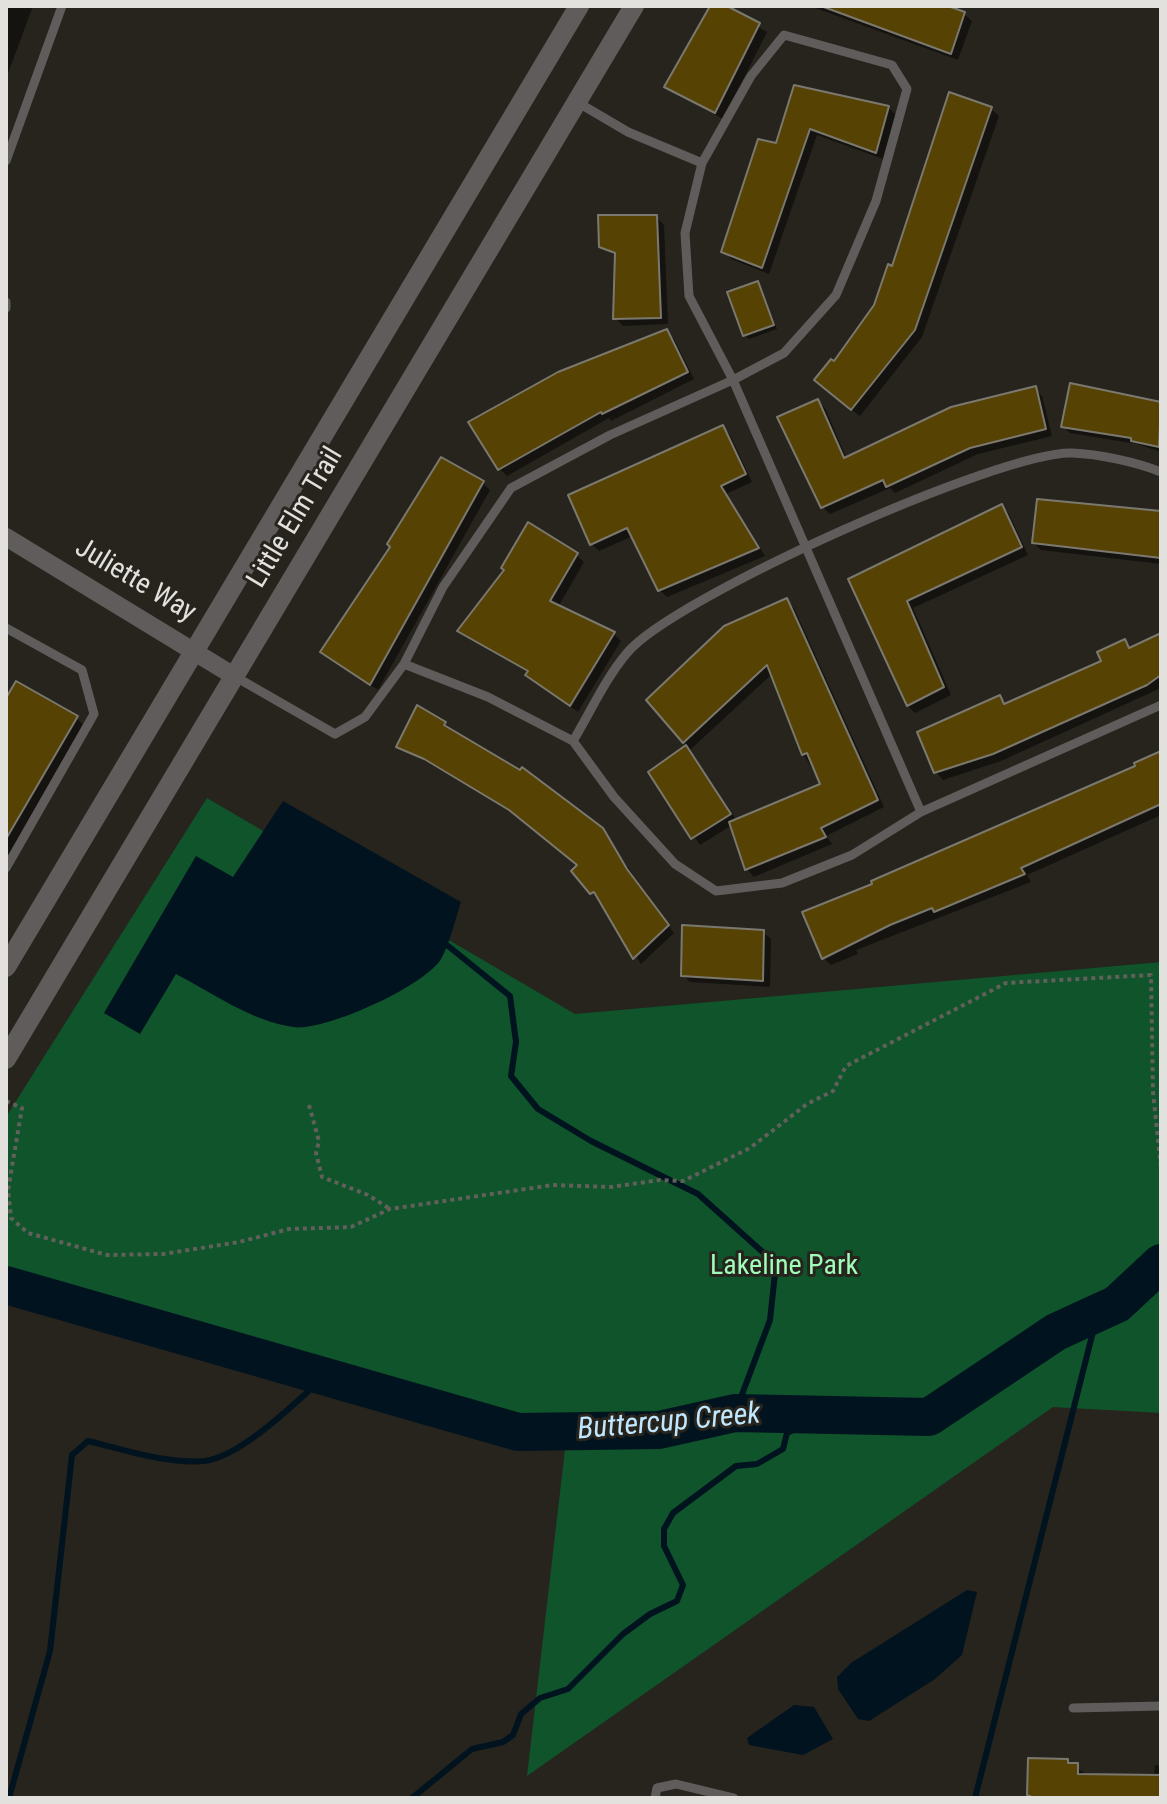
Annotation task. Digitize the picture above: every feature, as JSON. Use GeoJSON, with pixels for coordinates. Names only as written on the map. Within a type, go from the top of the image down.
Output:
{"type":"FeatureCollection","features":[{"type":"Feature","properties":{"kind":"street","name":"Little Elm Trail"},"geometry":{"type":"LineString","coordinates":[[6,967],[579,6]]}},
{"type":"Feature","properties":{"kind":"street","name":"Little Elm Trail"},"geometry":{"type":"LineString","coordinates":[[6,1059],[634,6]]}},
{"type":"Feature","properties":{"kind":"street","name":"Juliette Way"},"geometry":{"type":"LineString","coordinates":[[6,537],[234,676]]}},
{"type":"Feature","properties":{"kind":"lane"},"geometry":{"type":"LineString","coordinates":[[6,161],[62,6]]}},
{"type":"Feature","properties":{"kind":"lane"},"geometry":{"type":"LineString","coordinates":[[234,676],[335,734],[365,717],[404,664],[443,587],[511,488],[610,435],[733,380],[784,353],[836,295],[876,201],[907,89],[892,65],[784,35],[751,76],[702,163],[685,233],[689,296],[733,380],[921,812]]}},
{"type":"Feature","properties":{"kind":"lane"},"geometry":{"type":"LineString","coordinates":[[577,102],[628,132],[702,163]]}},
{"type":"Feature","properties":{"kind":"lane"},"geometry":{"type":"LineString","coordinates":[[573,741],[627,652],[683,611],[804,548],[988,470],[1070,453],[1161,472]]}},
{"type":"Feature","properties":{"kind":"lane"},"geometry":{"type":"LineString","coordinates":[[6,628],[82,670],[94,714],[6,868]]}},
{"type":"Feature","properties":{"kind":"lane"},"geometry":{"type":"LineString","coordinates":[[404,664],[488,697],[573,741],[614,797],[675,864],[716,891],[782,883],[852,855],[921,812],[1161,705]]}},
{"type":"Feature","properties":{"kind":"lane"},"geometry":{"type":"LineString","coordinates":[[1073,1708],[1161,1706]]}},
{"type":"Feature","properties":{"kind":"lane"},"geometry":{"type":"LineString","coordinates":[[655,1798],[657,1788],[676,1784],[734,1798]]}},
{"type":"Feature","properties":{"kind":"path"},"geometry":{"type":"LineString","coordinates":[[6,1101],[22,1108],[8,1190],[9,1218],[28,1233],[107,1255],[163,1254],[239,1242],[289,1229],[351,1227],[390,1209],[553,1185],[611,1187],[660,1180],[683,1181],[750,1148],[807,1104],[833,1091],[846,1066],[1006,983],[1161,974]]}},
{"type":"Feature","properties":{"kind":"path"},"geometry":{"type":"LineString","coordinates":[[1151,975],[1153,1092],[1161,1168]]}},
{"type":"Feature","properties":{"kind":"path"},"geometry":{"type":"LineString","coordinates":[[309,1105],[319,1141],[316,1153],[322,1177],[368,1195],[390,1209]]}},
{"type":"Feature","properties":{"kind":"green space","name":"Lakeline Park"},"geometry":{"type":"Polygon","coordinates":[[[207,798],[575,1014],[1161,962],[1161,1413],[1053,1407],[527,1776],[567,1432],[28,1293],[6,1297],[6,1117],[207,798]]]}},
{"type":"Feature","properties":{"kind":"water"},"geometry":{"type":"Polygon","coordinates":[[[283,801],[461,902],[441,959],[431,970],[395,994],[349,1015],[308,1027],[293,1027],[262,1019],[176,974],[140,1034],[104,1013],[196,856],[233,877],[283,801]]]}},
{"type":"Feature","properties":{"kind":"water"},"geometry":{"type":"Polygon","coordinates":[[[967,1590],[977,1592],[962,1655],[935,1679],[869,1721],[858,1719],[838,1689],[837,1677],[851,1663],[967,1590]]]}},
{"type":"Feature","properties":{"kind":"water"},"geometry":{"type":"Polygon","coordinates":[[[794,1705],[814,1707],[833,1739],[803,1755],[749,1745],[747,1738],[794,1705]]]}},
{"type":"Feature","properties":{"kind":"building"},"geometry":{"type":"Polygon","coordinates":[[[710,6],[727,6],[760,23],[715,113],[664,87],[710,6]]]}},
{"type":"Feature","properties":{"kind":"building"},"geometry":{"type":"Polygon","coordinates":[[[821,6],[948,6],[965,12],[951,54],[821,6]]]}},
{"type":"Feature","properties":{"kind":"building"},"geometry":{"type":"Polygon","coordinates":[[[794,85],[889,106],[876,153],[810,129],[762,268],[721,252],[758,139],[776,143],[794,85]]]}},
{"type":"Feature","properties":{"kind":"building"},"geometry":{"type":"Polygon","coordinates":[[[949,92],[992,107],[915,330],[851,410],[814,380],[831,359],[834,361],[874,305],[888,264],[892,266],[949,92]]]}},
{"type":"Feature","properties":{"kind":"building"},"geometry":{"type":"Polygon","coordinates":[[[598,215],[657,215],[661,318],[613,319],[615,253],[599,247],[598,215]]]}},
{"type":"Feature","properties":{"kind":"building"},"geometry":{"type":"Polygon","coordinates":[[[758,281],[774,325],[743,336],[727,292],[758,281]]]}},
{"type":"Feature","properties":{"kind":"building"},"geometry":{"type":"Polygon","coordinates":[[[667,329],[688,372],[601,412],[498,470],[468,422],[558,372],[667,329]]]}},
{"type":"Feature","properties":{"kind":"building"},"geometry":{"type":"Polygon","coordinates":[[[1070,383],[1161,402],[1159,447],[1131,441],[1131,438],[1061,427],[1070,383]]]}},
{"type":"Feature","properties":{"kind":"building"},"geometry":{"type":"Polygon","coordinates":[[[1036,386],[1046,429],[970,448],[886,487],[883,480],[821,508],[777,417],[818,399],[844,458],[951,407],[1036,386]]]}},
{"type":"Feature","properties":{"kind":"building"},"geometry":{"type":"Polygon","coordinates":[[[723,425],[746,474],[721,486],[759,548],[658,591],[627,528],[590,545],[568,495],[723,425]]]}},
{"type":"Feature","properties":{"kind":"building"},"geometry":{"type":"Polygon","coordinates":[[[441,457],[484,481],[370,685],[320,652],[390,547],[387,544],[441,457]]]}},
{"type":"Feature","properties":{"kind":"building"},"geometry":{"type":"Polygon","coordinates":[[[1037,499],[1161,511],[1161,558],[1032,543],[1037,499]]]}},
{"type":"Feature","properties":{"kind":"building"},"geometry":{"type":"Polygon","coordinates":[[[1002,504],[1022,547],[907,601],[944,687],[907,706],[848,579],[1002,504]]]}},
{"type":"Feature","properties":{"kind":"building"},"geometry":{"type":"Polygon","coordinates":[[[528,522],[578,553],[550,601],[615,632],[570,706],[525,675],[528,671],[457,631],[504,570],[501,568],[528,522]]]}},
{"type":"Feature","properties":{"kind":"building"},"geometry":{"type":"Polygon","coordinates":[[[787,598],[878,800],[821,828],[826,837],[745,870],[729,822],[820,784],[807,753],[802,755],[767,665],[683,743],[646,700],[724,626],[787,598]]]}},
{"type":"Feature","properties":{"kind":"building"},"geometry":{"type":"Polygon","coordinates":[[[1161,633],[1161,675],[1147,685],[993,754],[934,773],[917,732],[1000,695],[1004,704],[1101,661],[1097,652],[1125,639],[1129,648],[1161,633]]]}},
{"type":"Feature","properties":{"kind":"building"},"geometry":{"type":"Polygon","coordinates":[[[16,681],[78,716],[6,839],[6,698],[16,681]]]}},
{"type":"Feature","properties":{"kind":"building"},"geometry":{"type":"Polygon","coordinates":[[[417,705],[446,722],[444,725],[520,770],[522,767],[603,828],[627,869],[669,925],[633,959],[594,892],[590,894],[571,871],[577,865],[509,810],[424,759],[396,747],[417,705]]]}},
{"type":"Feature","properties":{"kind":"building"},"geometry":{"type":"Polygon","coordinates":[[[686,745],[731,814],[691,839],[648,772],[686,745]]]}},
{"type":"Feature","properties":{"kind":"building"},"geometry":{"type":"Polygon","coordinates":[[[1161,751],[1161,804],[1021,868],[1025,874],[934,912],[932,908],[890,925],[822,959],[802,912],[872,884],[871,881],[1135,766],[1134,763],[1161,751]]]}},
{"type":"Feature","properties":{"kind":"building"},"geometry":{"type":"Polygon","coordinates":[[[682,925],[764,930],[763,981],[681,976],[682,925]]]}},
{"type":"Feature","properties":{"kind":"building"},"geometry":{"type":"Polygon","coordinates":[[[1028,1758],[1068,1759],[1068,1763],[1078,1763],[1078,1774],[1161,1775],[1161,1798],[1034,1798],[1027,1795],[1028,1758]]]}},
{"type":"Feature","properties":{"kind":"waterway"},"geometry":{"type":"LineString","coordinates":[[442,941],[510,996],[516,1042],[511,1076],[538,1109],[591,1141],[698,1194],[776,1264],[770,1320],[735,1413]]}},
{"type":"Feature","properties":{"kind":"waterway","name":"Buttercup Creek"},"geometry":{"type":"LineString","coordinates":[[6,1285],[518,1432],[659,1430],[735,1413],[929,1417],[1056,1332],[1117,1304],[1161,1263]]}},
{"type":"Feature","properties":{"kind":"waterway"},"geometry":{"type":"LineString","coordinates":[[975,1798],[1098,1312]]}},
{"type":"Feature","properties":{"kind":"waterway"},"geometry":{"type":"LineString","coordinates":[[9,1798],[50,1651],[72,1455],[88,1441],[175,1460],[204,1461],[219,1457],[267,1427],[324,1377]]}},
{"type":"Feature","properties":{"kind":"waterway"},"geometry":{"type":"LineString","coordinates":[[412,1798],[472,1749],[503,1742],[513,1735],[521,1714],[540,1698],[568,1689],[623,1634],[650,1614],[677,1601],[683,1585],[664,1546],[664,1529],[673,1513],[736,1466],[757,1464],[783,1449],[787,1433],[822,1415]]}}]}
